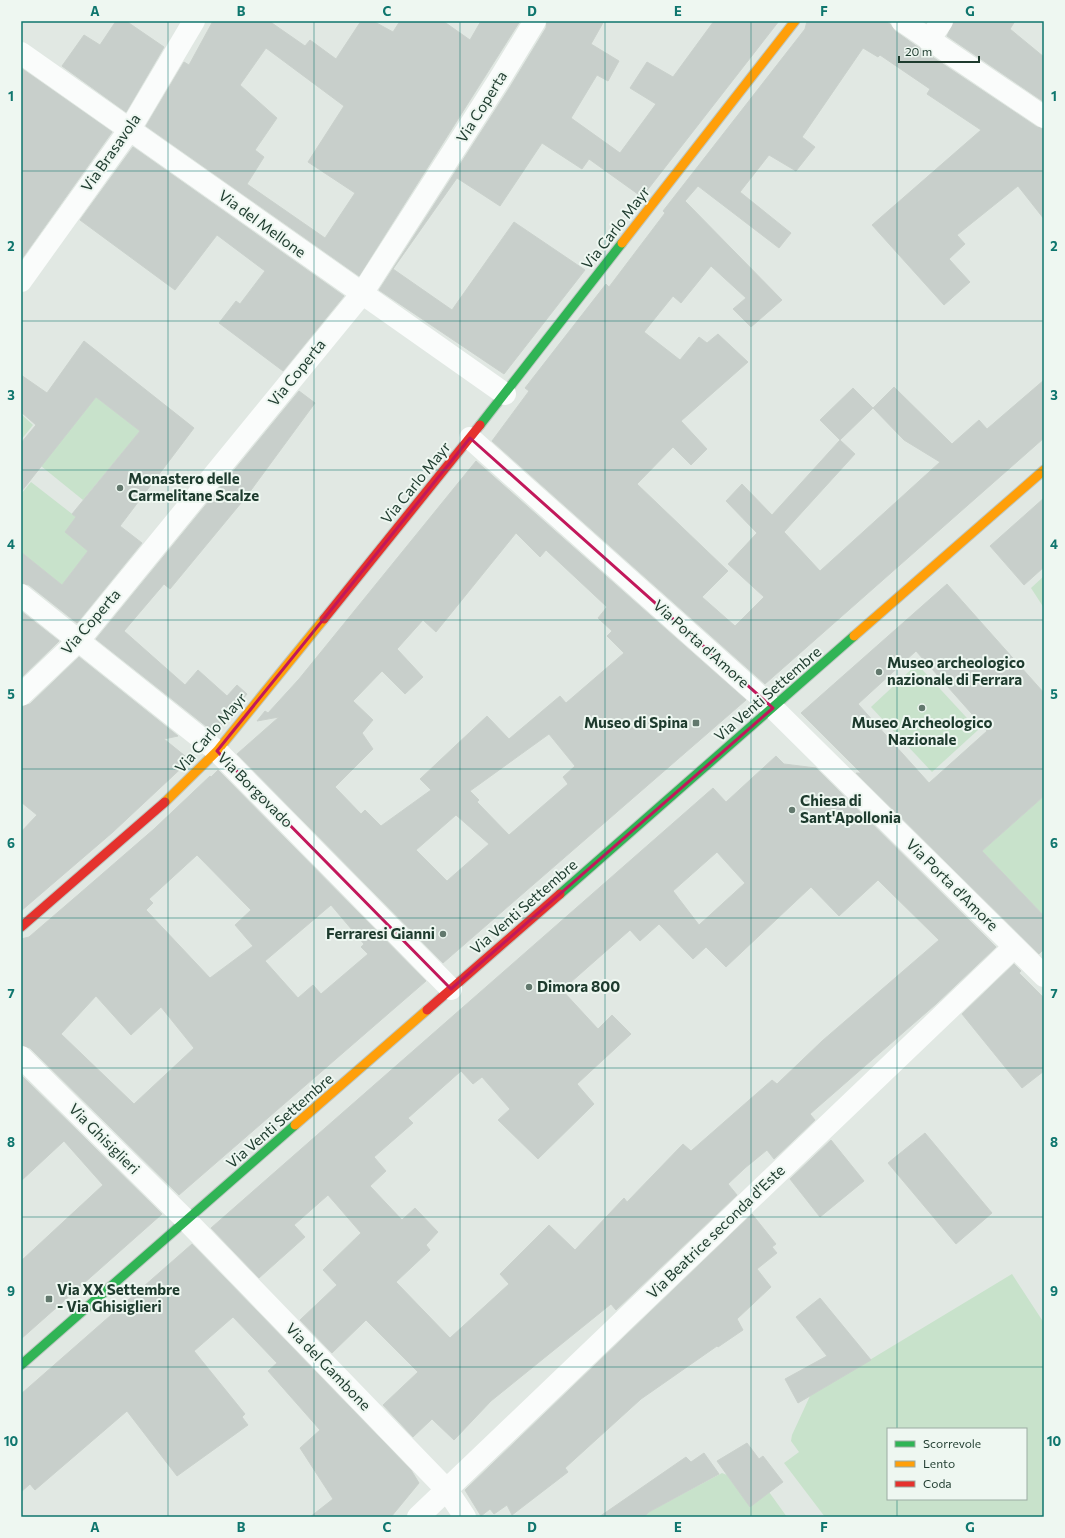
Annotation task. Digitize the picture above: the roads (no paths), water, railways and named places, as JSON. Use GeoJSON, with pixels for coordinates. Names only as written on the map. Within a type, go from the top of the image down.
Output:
{"type":"FeatureCollection","features":[{"type":"Feature","properties":{"kind":"street","name":"Via Brasavola"},"geometry":{"type":"LineString","coordinates":[[21,281],[130,129],[194,21]]}},
{"type":"Feature","properties":{"kind":"street","name":"Via Coperta"},"geometry":{"type":"LineString","coordinates":[[21,695],[79,640],[361,295],[499,80],[535,21]]}},
{"type":"Feature","properties":{"kind":"street","name":"Via Carlo Mayr"},"geometry":{"type":"LineString","coordinates":[[21,927],[126,837],[187,782],[217,751],[470,438],[795,21]]}},
{"type":"Feature","properties":{"kind":"street"},"geometry":{"type":"LineString","coordinates":[[902,21],[1044,117]]}},
{"type":"Feature","properties":{"kind":"street"},"geometry":{"type":"LineString","coordinates":[[929,40],[942,21]]}},
{"type":"Feature","properties":{"kind":"street","name":"Via del Mellone"},"geometry":{"type":"LineString","coordinates":[[21,53],[130,129],[361,295],[504,394]]}},
{"type":"Feature","properties":{"kind":"street","name":"Via Porta d'Amore"},"geometry":{"type":"LineString","coordinates":[[470,438],[773,708],[1044,976]]}},
{"type":"Feature","properties":{"kind":"street","name":"Via Venti Settembre"},"geometry":{"type":"LineString","coordinates":[[21,1364],[187,1221],[1044,470]]}},
{"type":"Feature","properties":{"kind":"street","name":"Via Borgovado"},"geometry":{"type":"LineString","coordinates":[[21,595],[217,751],[451,989]]}},
{"type":"Feature","properties":{"kind":"street","name":"Via Beatrice seconda d'Este"},"geometry":{"type":"LineString","coordinates":[[418,1517],[1014,947]]}},
{"type":"Feature","properties":{"kind":"street","name":"Via Ghisiglieri"},"geometry":{"type":"LineString","coordinates":[[21,1057],[187,1221]]}},
{"type":"Feature","properties":{"kind":"street","name":"Via del Gambone"},"geometry":{"type":"LineString","coordinates":[[187,1221],[447,1490],[465,1517]]}},
{"type":"Feature","properties":{"kind":"place","name":"Monastero delle Carmelitane Scalze"},"geometry":{"type":"Point","coordinates":[120,488]}},
{"type":"Feature","properties":{"kind":"place","name":"Museo archeologico nazionale di Ferrara"},"geometry":{"type":"Point","coordinates":[879,672]}},
{"type":"Feature","properties":{"kind":"place","name":"Museo Archeologico Nazionale"},"geometry":{"type":"Point","coordinates":[922,708]}},
{"type":"Feature","properties":{"kind":"place","name":"Museo di Spina"},"geometry":{"type":"Point","coordinates":[696,723]}},
{"type":"Feature","properties":{"kind":"place","name":"Chiesa di Sant'Apollonia"},"geometry":{"type":"Point","coordinates":[792,810]}},
{"type":"Feature","properties":{"kind":"place","name":"Ferraresi Gianni"},"geometry":{"type":"Point","coordinates":[443,934]}},
{"type":"Feature","properties":{"kind":"place","name":"Dimora 800"},"geometry":{"type":"Point","coordinates":[529,987]}},
{"type":"Feature","properties":{"kind":"place","name":"Via XX Settembre - Via Ghisiglieri"},"geometry":{"type":"Point","coordinates":[49,1299]}}]}
